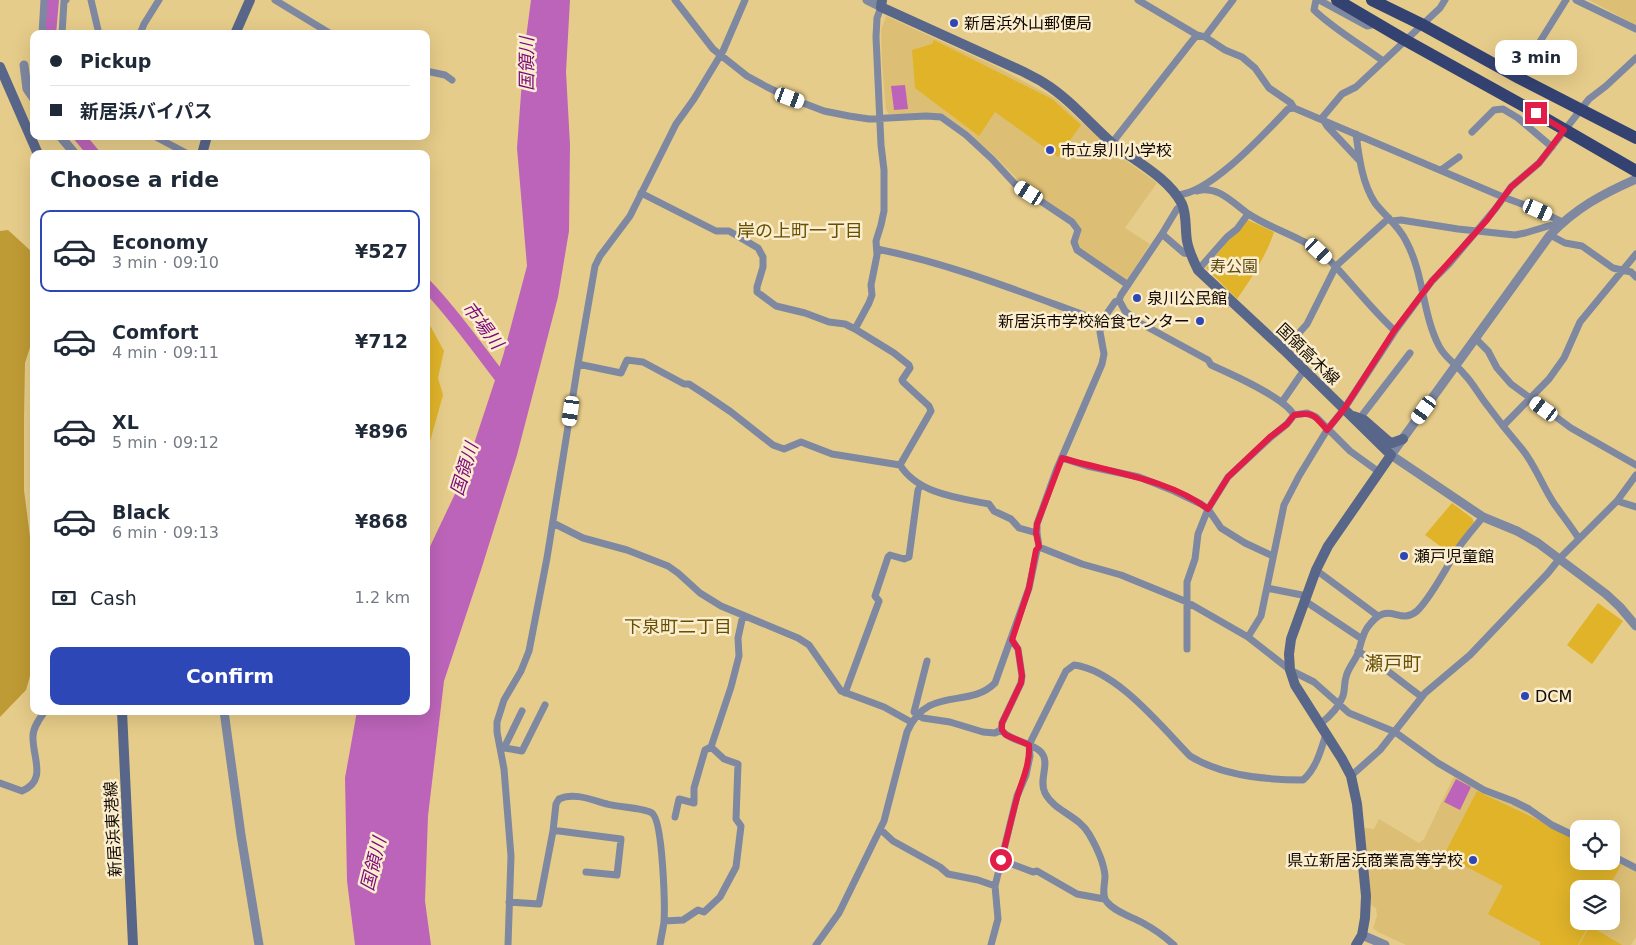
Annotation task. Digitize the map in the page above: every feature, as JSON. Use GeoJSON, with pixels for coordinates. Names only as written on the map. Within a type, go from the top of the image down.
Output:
{"type":"FeatureCollection","features":[{"type":"Feature","properties":{"kind":"highway"},"geometry":{"type":"LineString","coordinates":[[1338,0],[1636,171]]}},
{"type":"Feature","properties":{"kind":"highway"},"geometry":{"type":"LineString","coordinates":[[1372,0],[1392,6],[1519,78],[1636,138]]}},
{"type":"Feature","properties":{"kind":"main road"},"geometry":{"type":"LineString","coordinates":[[237,30],[250,0]]}},
{"type":"Feature","properties":{"kind":"main road","name":"国領高木線"},"geometry":{"type":"LineString","coordinates":[[882,3],[1045,83],[1112,143],[1168,184],[1177,195],[1182,206],[1190,254],[1198,270],[1351,414],[1391,455]]}},
{"type":"Feature","properties":{"kind":"main road"},"geometry":{"type":"LineString","coordinates":[[0,67],[30,136]]}},
{"type":"Feature","properties":{"kind":"main road"},"geometry":{"type":"LineString","coordinates":[[1351,414],[1388,441],[1392,442],[1403,439]]}},
{"type":"Feature","properties":{"kind":"main road"},"geometry":{"type":"LineString","coordinates":[[1356,945],[1362,934],[1366,896],[1357,804],[1351,776],[1295,685],[1290,670],[1289,654],[1291,639],[1316,570],[1328,546],[1391,455]]}},
{"type":"Feature","properties":{"kind":"main road","name":"新居浜東港線"},"geometry":{"type":"LineString","coordinates":[[122,715],[133,945]]}},
{"type":"Feature","properties":{"kind":"street"},"geometry":{"type":"LineString","coordinates":[[42,30],[44,0]]}},
{"type":"Feature","properties":{"kind":"street"},"geometry":{"type":"LineString","coordinates":[[62,30],[65,0]]}},
{"type":"Feature","properties":{"kind":"street"},"geometry":{"type":"LineString","coordinates":[[91,0],[98,30]]}},
{"type":"Feature","properties":{"kind":"street"},"geometry":{"type":"LineString","coordinates":[[142,30],[159,0]]}},
{"type":"Feature","properties":{"kind":"street"},"geometry":{"type":"LineString","coordinates":[[275,0],[324,30]]}},
{"type":"Feature","properties":{"kind":"street"},"geometry":{"type":"LineString","coordinates":[[675,0],[713,49],[720,55],[747,76],[790,98],[824,111],[869,119],[941,117],[966,135],[986,153],[1015,184],[1072,222],[1078,230],[1074,242],[1077,250],[1128,285]]}},
{"type":"Feature","properties":{"kind":"street"},"geometry":{"type":"LineString","coordinates":[[508,945],[511,856],[502,747],[497,732],[498,714],[521,671],[529,651],[553,523],[595,266],[600,256],[630,216],[676,124],[694,99],[720,55],[745,0]]}},
{"type":"Feature","properties":{"kind":"street"},"geometry":{"type":"LineString","coordinates":[[855,329],[872,295],[871,285],[877,249],[876,240],[884,211],[885,192],[876,36],[877,18],[882,3],[867,0]]}},
{"type":"Feature","properties":{"kind":"street"},"geometry":{"type":"LineString","coordinates":[[1138,0],[1225,50],[1242,57],[1254,68],[1269,88],[1291,103],[1294,108]]}},
{"type":"Feature","properties":{"kind":"street"},"geometry":{"type":"LineString","coordinates":[[1205,37],[1233,0]]}},
{"type":"Feature","properties":{"kind":"street"},"geometry":{"type":"LineString","coordinates":[[1379,24],[1367,26],[1318,0],[1314,10],[1328,24],[1383,61]]}},
{"type":"Feature","properties":{"kind":"street"},"geometry":{"type":"LineString","coordinates":[[1322,120],[1342,94],[1356,87],[1423,25],[1440,8],[1445,0]]}},
{"type":"Feature","properties":{"kind":"street"},"geometry":{"type":"LineString","coordinates":[[1519,78],[1566,0]]}},
{"type":"Feature","properties":{"kind":"street"},"geometry":{"type":"LineString","coordinates":[[1576,0],[1636,29]]}},
{"type":"Feature","properties":{"kind":"street"},"geometry":{"type":"LineString","coordinates":[[1112,143],[1198,35]]}},
{"type":"Feature","properties":{"kind":"street"},"geometry":{"type":"LineString","coordinates":[[1351,414],[1394,331],[1424,292],[1477,231],[1511,187],[1539,163],[1589,99],[1636,58]]}},
{"type":"Feature","properties":{"kind":"street"},"geometry":{"type":"LineString","coordinates":[[24,65],[27,90],[30,94]]}},
{"type":"Feature","properties":{"kind":"street"},"geometry":{"type":"LineString","coordinates":[[430,72],[445,75],[452,80]]}},
{"type":"Feature","properties":{"kind":"street"},"geometry":{"type":"LineString","coordinates":[[27,90],[30,86]]}},
{"type":"Feature","properties":{"kind":"street"},"geometry":{"type":"LineString","coordinates":[[1192,192],[1240,158],[1288,109],[1294,108],[1503,197],[1538,210],[1562,222]]}},
{"type":"Feature","properties":{"kind":"street"},"geometry":{"type":"LineString","coordinates":[[1472,132],[1494,110],[1503,109],[1518,118],[1552,147]]}},
{"type":"Feature","properties":{"kind":"street"},"geometry":{"type":"LineString","coordinates":[[1322,120],[1359,160]]}},
{"type":"Feature","properties":{"kind":"street"},"geometry":{"type":"LineString","coordinates":[[1356,134],[1359,160],[1366,186],[1375,203],[1391,220],[1406,241],[1420,276],[1425,307],[1433,332],[1444,354],[1464,373],[1524,452],[1553,502],[1580,539]]}},
{"type":"Feature","properties":{"kind":"street"},"geometry":{"type":"LineString","coordinates":[[63,140],[72,150]]}},
{"type":"Feature","properties":{"kind":"street"},"geometry":{"type":"LineString","coordinates":[[162,140],[180,150]]}},
{"type":"Feature","properties":{"kind":"street"},"geometry":{"type":"LineString","coordinates":[[1441,170],[1459,157]]}},
{"type":"Feature","properties":{"kind":"street"},"geometry":{"type":"LineString","coordinates":[[1636,179],[1594,199],[1576,210],[1550,235],[1391,455],[1483,517],[1517,531],[1560,558],[1606,594],[1636,626]]}},
{"type":"Feature","properties":{"kind":"street"},"geometry":{"type":"LineString","coordinates":[[1177,195],[1185,195],[1204,189],[1216,191],[1248,214],[1319,251],[1336,266],[1394,331]]}},
{"type":"Feature","properties":{"kind":"street"},"geometry":{"type":"LineString","coordinates":[[641,193],[716,231],[729,231],[758,248],[763,257],[763,267],[756,288],[757,292],[776,306],[805,313],[829,322],[845,324],[894,353],[909,365],[910,368],[902,380],[929,406],[931,411],[900,466]]}},
{"type":"Feature","properties":{"kind":"street"},"geometry":{"type":"LineString","coordinates":[[816,945],[840,913],[884,821],[911,722],[924,708],[935,702],[976,694],[990,688],[995,683],[1012,640],[1029,588],[1036,550],[1039,547],[1036,533],[1037,524],[1062,458],[1102,364],[1104,354],[1100,332],[1101,322],[1115,302],[1119,300],[1120,295],[1177,209],[1182,206]]}},
{"type":"Feature","properties":{"kind":"street"},"geometry":{"type":"LineString","coordinates":[[1198,270],[1248,214]]}},
{"type":"Feature","properties":{"kind":"street"},"geometry":{"type":"LineString","coordinates":[[1284,350],[1307,324],[1336,266],[1391,220],[1515,235],[1562,222]]}},
{"type":"Feature","properties":{"kind":"street"},"geometry":{"type":"LineString","coordinates":[[1162,234],[1184,253],[1190,254]]}},
{"type":"Feature","properties":{"kind":"street"},"geometry":{"type":"LineString","coordinates":[[1550,235],[1565,243],[1582,246],[1613,268],[1631,272],[1636,277]]}},
{"type":"Feature","properties":{"kind":"street"},"geometry":{"type":"LineString","coordinates":[[877,249],[910,256],[989,280],[1101,322]]}},
{"type":"Feature","properties":{"kind":"street"},"geometry":{"type":"LineString","coordinates":[[1503,426],[1549,379],[1564,358],[1580,322],[1636,254]]}},
{"type":"Feature","properties":{"kind":"street"},"geometry":{"type":"LineString","coordinates":[[1119,300],[1125,311],[1140,323],[1282,402],[1290,408],[1294,415]]}},
{"type":"Feature","properties":{"kind":"street"},"geometry":{"type":"LineString","coordinates":[[1476,338],[1488,351],[1511,384],[1530,399],[1571,428],[1636,464]]}},
{"type":"Feature","properties":{"kind":"street"},"geometry":{"type":"LineString","coordinates":[[1248,637],[1262,616],[1284,505],[1299,476],[1327,430],[1351,414],[1410,353]]}},
{"type":"Feature","properties":{"kind":"street"},"geometry":{"type":"LineString","coordinates":[[578,364],[621,373],[627,360],[643,362],[684,384],[689,384],[731,412],[773,445],[784,449],[801,442],[832,454],[900,466],[921,485],[946,494],[989,504],[994,511],[1011,519],[1019,528],[1036,533]]}},
{"type":"Feature","properties":{"kind":"street"},"geometry":{"type":"LineString","coordinates":[[1282,402],[1304,370]]}},
{"type":"Feature","properties":{"kind":"street"},"geometry":{"type":"LineString","coordinates":[[1187,649],[1187,582],[1195,559],[1198,534],[1208,509],[1228,477],[1270,437],[1287,424],[1294,415],[1307,413],[1316,417],[1350,451],[1380,472]]}},
{"type":"Feature","properties":{"kind":"street"},"geometry":{"type":"LineString","coordinates":[[1062,458],[1087,466],[1140,477],[1174,491],[1208,509],[1221,528],[1245,543],[1273,556]]}},
{"type":"Feature","properties":{"kind":"street"},"geometry":{"type":"LineString","coordinates":[[1351,776],[1380,750],[1422,697],[1442,677],[1470,655],[1560,558],[1617,501],[1636,475]]}},
{"type":"Feature","properties":{"kind":"street"},"geometry":{"type":"LineString","coordinates":[[845,693],[879,601],[875,596],[888,557],[890,555],[904,559],[909,557],[918,490],[921,485]]}},
{"type":"Feature","properties":{"kind":"street"},"geometry":{"type":"LineString","coordinates":[[1617,501],[1636,506]]}},
{"type":"Feature","properties":{"kind":"street"},"geometry":{"type":"LineString","coordinates":[[1319,725],[1340,704],[1346,676],[1367,629],[1378,616],[1391,613],[1408,616],[1416,612],[1444,573],[1464,538],[1483,517]]}},
{"type":"Feature","properties":{"kind":"street"},"geometry":{"type":"LineString","coordinates":[[553,523],[583,538],[627,550],[668,566],[700,594],[721,606],[798,638],[810,645],[837,688],[845,693],[884,707],[911,722]]}},
{"type":"Feature","properties":{"kind":"street"},"geometry":{"type":"LineString","coordinates":[[1039,547],[1082,564],[1121,575],[1187,602],[1248,637],[1290,670],[1314,682],[1349,713],[1394,732],[1484,790],[1521,805],[1552,825],[1570,834]]}},
{"type":"Feature","properties":{"kind":"street"},"geometry":{"type":"LineString","coordinates":[[1316,570],[1378,616]]}},
{"type":"Feature","properties":{"kind":"street"},"geometry":{"type":"LineString","coordinates":[[1267,588],[1306,599],[1362,638]]}},
{"type":"Feature","properties":{"kind":"street"},"geometry":{"type":"LineString","coordinates":[[711,748],[739,656],[738,638],[743,615]]}},
{"type":"Feature","properties":{"kind":"street"},"geometry":{"type":"LineString","coordinates":[[1012,640],[1018,649],[1022,676],[1021,683],[1002,723],[1002,730],[1006,735],[1029,745],[1041,753],[1045,760],[1042,784],[1045,793],[1056,806],[1081,823],[1088,832],[1098,853],[1105,874],[1104,899]]}},
{"type":"Feature","properties":{"kind":"street"},"geometry":{"type":"LineString","coordinates":[[1358,651],[1378,663],[1393,677],[1422,697]]}},
{"type":"Feature","properties":{"kind":"street"},"geometry":{"type":"LineString","coordinates":[[927,661],[914,712],[918,716],[950,722],[983,732],[995,733],[1002,730]]}},
{"type":"Feature","properties":{"kind":"street"},"geometry":{"type":"LineString","coordinates":[[991,945],[998,919],[995,886],[1017,796],[1026,775],[1030,756],[1029,745],[1066,671],[1074,665],[1082,666],[1118,685],[1190,756],[1201,762],[1242,776],[1302,780],[1310,774],[1326,734]]}},
{"type":"Feature","properties":{"kind":"street"},"geometry":{"type":"LineString","coordinates":[[502,747],[522,751],[544,705]]}},
{"type":"Feature","properties":{"kind":"street"},"geometry":{"type":"LineString","coordinates":[[502,747],[522,711]]}},
{"type":"Feature","properties":{"kind":"street"},"geometry":{"type":"LineString","coordinates":[[0,783],[22,791],[31,787],[37,776],[33,734],[37,722],[42,715]]}},
{"type":"Feature","properties":{"kind":"street"},"geometry":{"type":"LineString","coordinates":[[225,715],[241,835],[259,945]]}},
{"type":"Feature","properties":{"kind":"street"},"geometry":{"type":"LineString","coordinates":[[675,817],[679,799],[694,803],[694,788],[705,750],[711,748]]}},
{"type":"Feature","properties":{"kind":"street"},"geometry":{"type":"LineString","coordinates":[[664,921],[683,920],[698,910],[704,912],[720,897],[736,867],[741,826],[736,820],[738,764],[724,759],[711,748]]}},
{"type":"Feature","properties":{"kind":"street"},"geometry":{"type":"LineString","coordinates":[[509,902],[539,904],[556,804],[559,799],[572,795],[614,806],[651,812],[656,817],[662,855],[664,921],[660,945]]}},
{"type":"Feature","properties":{"kind":"street"},"geometry":{"type":"LineString","coordinates":[[880,829],[893,841],[940,867],[948,874],[978,880],[995,886]]}},
{"type":"Feature","properties":{"kind":"street"},"geometry":{"type":"LineString","coordinates":[[552,832],[559,830],[621,839],[616,875],[586,872]]}},
{"type":"Feature","properties":{"kind":"street"},"geometry":{"type":"LineString","coordinates":[[1001,860],[1033,872],[1036,871],[1077,894],[1104,899],[1108,904],[1159,933],[1174,945]]}},
{"type":"Feature","properties":{"kind":"street"},"geometry":{"type":"LineString","coordinates":[[1620,860],[1636,868]]}},
{"type":"Feature","properties":{"kind":"street"},"geometry":{"type":"LineString","coordinates":[[1362,934],[1386,945]]}},
{"type":"Feature","properties":{"kind":"shaded area"},"geometry":{"type":"Polygon","coordinates":[[[1589,0],[1636,0],[1636,25],[1589,0]]]}},
{"type":"Feature","properties":{"kind":"shaded area","name":"市立泉川小学校"},"geometry":{"type":"Polygon","coordinates":[[[886,16],[993,65],[1055,98],[1118,155],[1157,183],[1125,228],[1150,244],[1126,281],[1079,248],[1077,241],[1081,227],[1022,184],[992,153],[944,115],[889,114],[886,110],[882,64],[881,30],[886,16]]]}},
{"type":"Feature","properties":{"kind":"shaded area"},"geometry":{"type":"Polygon","coordinates":[[[8,230],[30,250],[30,347],[25,363],[24,490],[30,537],[30,676],[26,690],[0,717],[0,231],[8,230]]]}},
{"type":"Feature","properties":{"kind":"shaded area","name":"県立新居浜商業高等学校"},"geometry":{"type":"Polygon","coordinates":[[[1454,776],[1484,794],[1524,809],[1570,837],[1570,870],[1620,870],[1620,863],[1636,871],[1636,937],[1631,945],[1406,945],[1373,928],[1377,916],[1376,908],[1371,905],[1364,828],[1374,829],[1379,819],[1419,843],[1424,839],[1454,776]]]}},
{"type":"Feature","properties":{"kind":"green space"},"geometry":{"type":"Polygon","coordinates":[[[934,40],[1052,99],[1081,125],[1058,157],[995,112],[979,136],[915,88],[912,50],[932,44],[934,40]]]}},
{"type":"Feature","properties":{"kind":"green space","name":"寿公園"},"geometry":{"type":"Polygon","coordinates":[[[1248,220],[1274,232],[1258,267],[1237,299],[1206,268],[1244,221],[1248,220]]]}},
{"type":"Feature","properties":{"kind":"green space"},"geometry":{"type":"Polygon","coordinates":[[[430,325],[444,351],[438,378],[443,395],[430,442],[430,325]]]}},
{"type":"Feature","properties":{"kind":"green space"},"geometry":{"type":"Polygon","coordinates":[[[1452,503],[1472,518],[1474,522],[1451,554],[1425,535],[1452,503]]]}},
{"type":"Feature","properties":{"kind":"green space"},"geometry":{"type":"Polygon","coordinates":[[[1598,603],[1623,621],[1592,664],[1567,645],[1598,603]]]}},
{"type":"Feature","properties":{"kind":"green space"},"geometry":{"type":"Polygon","coordinates":[[[1477,791],[1570,837],[1570,870],[1618,870],[1613,880],[1570,880],[1570,930],[1586,930],[1578,945],[1540,945],[1540,942],[1488,914],[1503,886],[1444,855],[1477,791]]]}},
{"type":"Feature","properties":{"kind":"green space"},"geometry":{"type":"Polygon","coordinates":[[[1588,930],[1597,930],[1622,945],[1579,945],[1588,930]]]}},
{"type":"Feature","properties":{"kind":"water","name":"国領川"},"geometry":{"type":"Polygon","coordinates":[[[531,0],[570,0],[566,72],[570,145],[569,231],[558,297],[517,455],[444,681],[428,816],[425,901],[431,945],[355,945],[347,881],[345,778],[356,715],[430,715],[430,547],[463,477],[503,356],[527,266],[517,148],[524,53],[531,0]]]}},
{"type":"Feature","properties":{"kind":"water"},"geometry":{"type":"Polygon","coordinates":[[[905,85],[908,109],[894,110],[891,86],[905,85]]]}},
{"type":"Feature","properties":{"kind":"water"},"geometry":{"type":"Polygon","coordinates":[[[1456,779],[1471,787],[1460,810],[1444,802],[1456,779]]]}},
{"type":"Feature","properties":{"kind":"waterway","name":"市場川"},"geometry":{"type":"LineString","coordinates":[[50,30],[53,0]]}},
{"type":"Feature","properties":{"kind":"waterway","name":"市場川"},"geometry":{"type":"LineString","coordinates":[[82,140],[91,150]]}},
{"type":"Feature","properties":{"kind":"waterway","name":"市場川"},"geometry":{"type":"LineString","coordinates":[[430,289],[458,322],[507,386]]}},
{"type":"Feature","properties":{"kind":"place","name":"新居浜外山郵便局"},"geometry":{"type":"Point","coordinates":[954,23]}},
{"type":"Feature","properties":{"kind":"place","name":"市立泉川小学校"},"geometry":{"type":"Point","coordinates":[1050,150]}},
{"type":"Feature","properties":{"kind":"place","name":"泉川公民館"},"geometry":{"type":"Point","coordinates":[1137,298]}},
{"type":"Feature","properties":{"kind":"place","name":"新居浜市学校給食センター"},"geometry":{"type":"Point","coordinates":[1200,321]}},
{"type":"Feature","properties":{"kind":"place","name":"瀬戸児童館"},"geometry":{"type":"Point","coordinates":[1404,556]}},
{"type":"Feature","properties":{"kind":"place","name":"DCM"},"geometry":{"type":"Point","coordinates":[1525,696]}},
{"type":"Feature","properties":{"kind":"place","name":"県立新居浜商業高等学校"},"geometry":{"type":"Point","coordinates":[1473,860]}},
{"type":"Feature","properties":{"kind":"district","name":"岸の上町一丁目"},"geometry":{"type":"Point","coordinates":[800,230]}},
{"type":"Feature","properties":{"kind":"district","name":"下泉町二丁目"},"geometry":{"type":"Point","coordinates":[678,626]}},
{"type":"Feature","properties":{"kind":"district","name":"瀬戸町"},"geometry":{"type":"Point","coordinates":[1393,663]}},
{"type":"Feature","properties":{"kind":"route"},"geometry":{"type":"LineString","coordinates":[[1001,860],[1017,796],[1026,775],[1030,756],[1029,745],[1006,735],[1002,730],[1002,723],[1021,683],[1022,676],[1018,649],[1012,640],[1029,588],[1036,550],[1039,547],[1036,533],[1037,524],[1062,458],[1087,466],[1140,477],[1174,491],[1208,509],[1228,477],[1270,437],[1287,424],[1294,415],[1307,413],[1316,417],[1327,430],[1344,409],[1412,306],[1487,220],[1511,187],[1539,163],[1564,130],[1536,113]]}}]}
